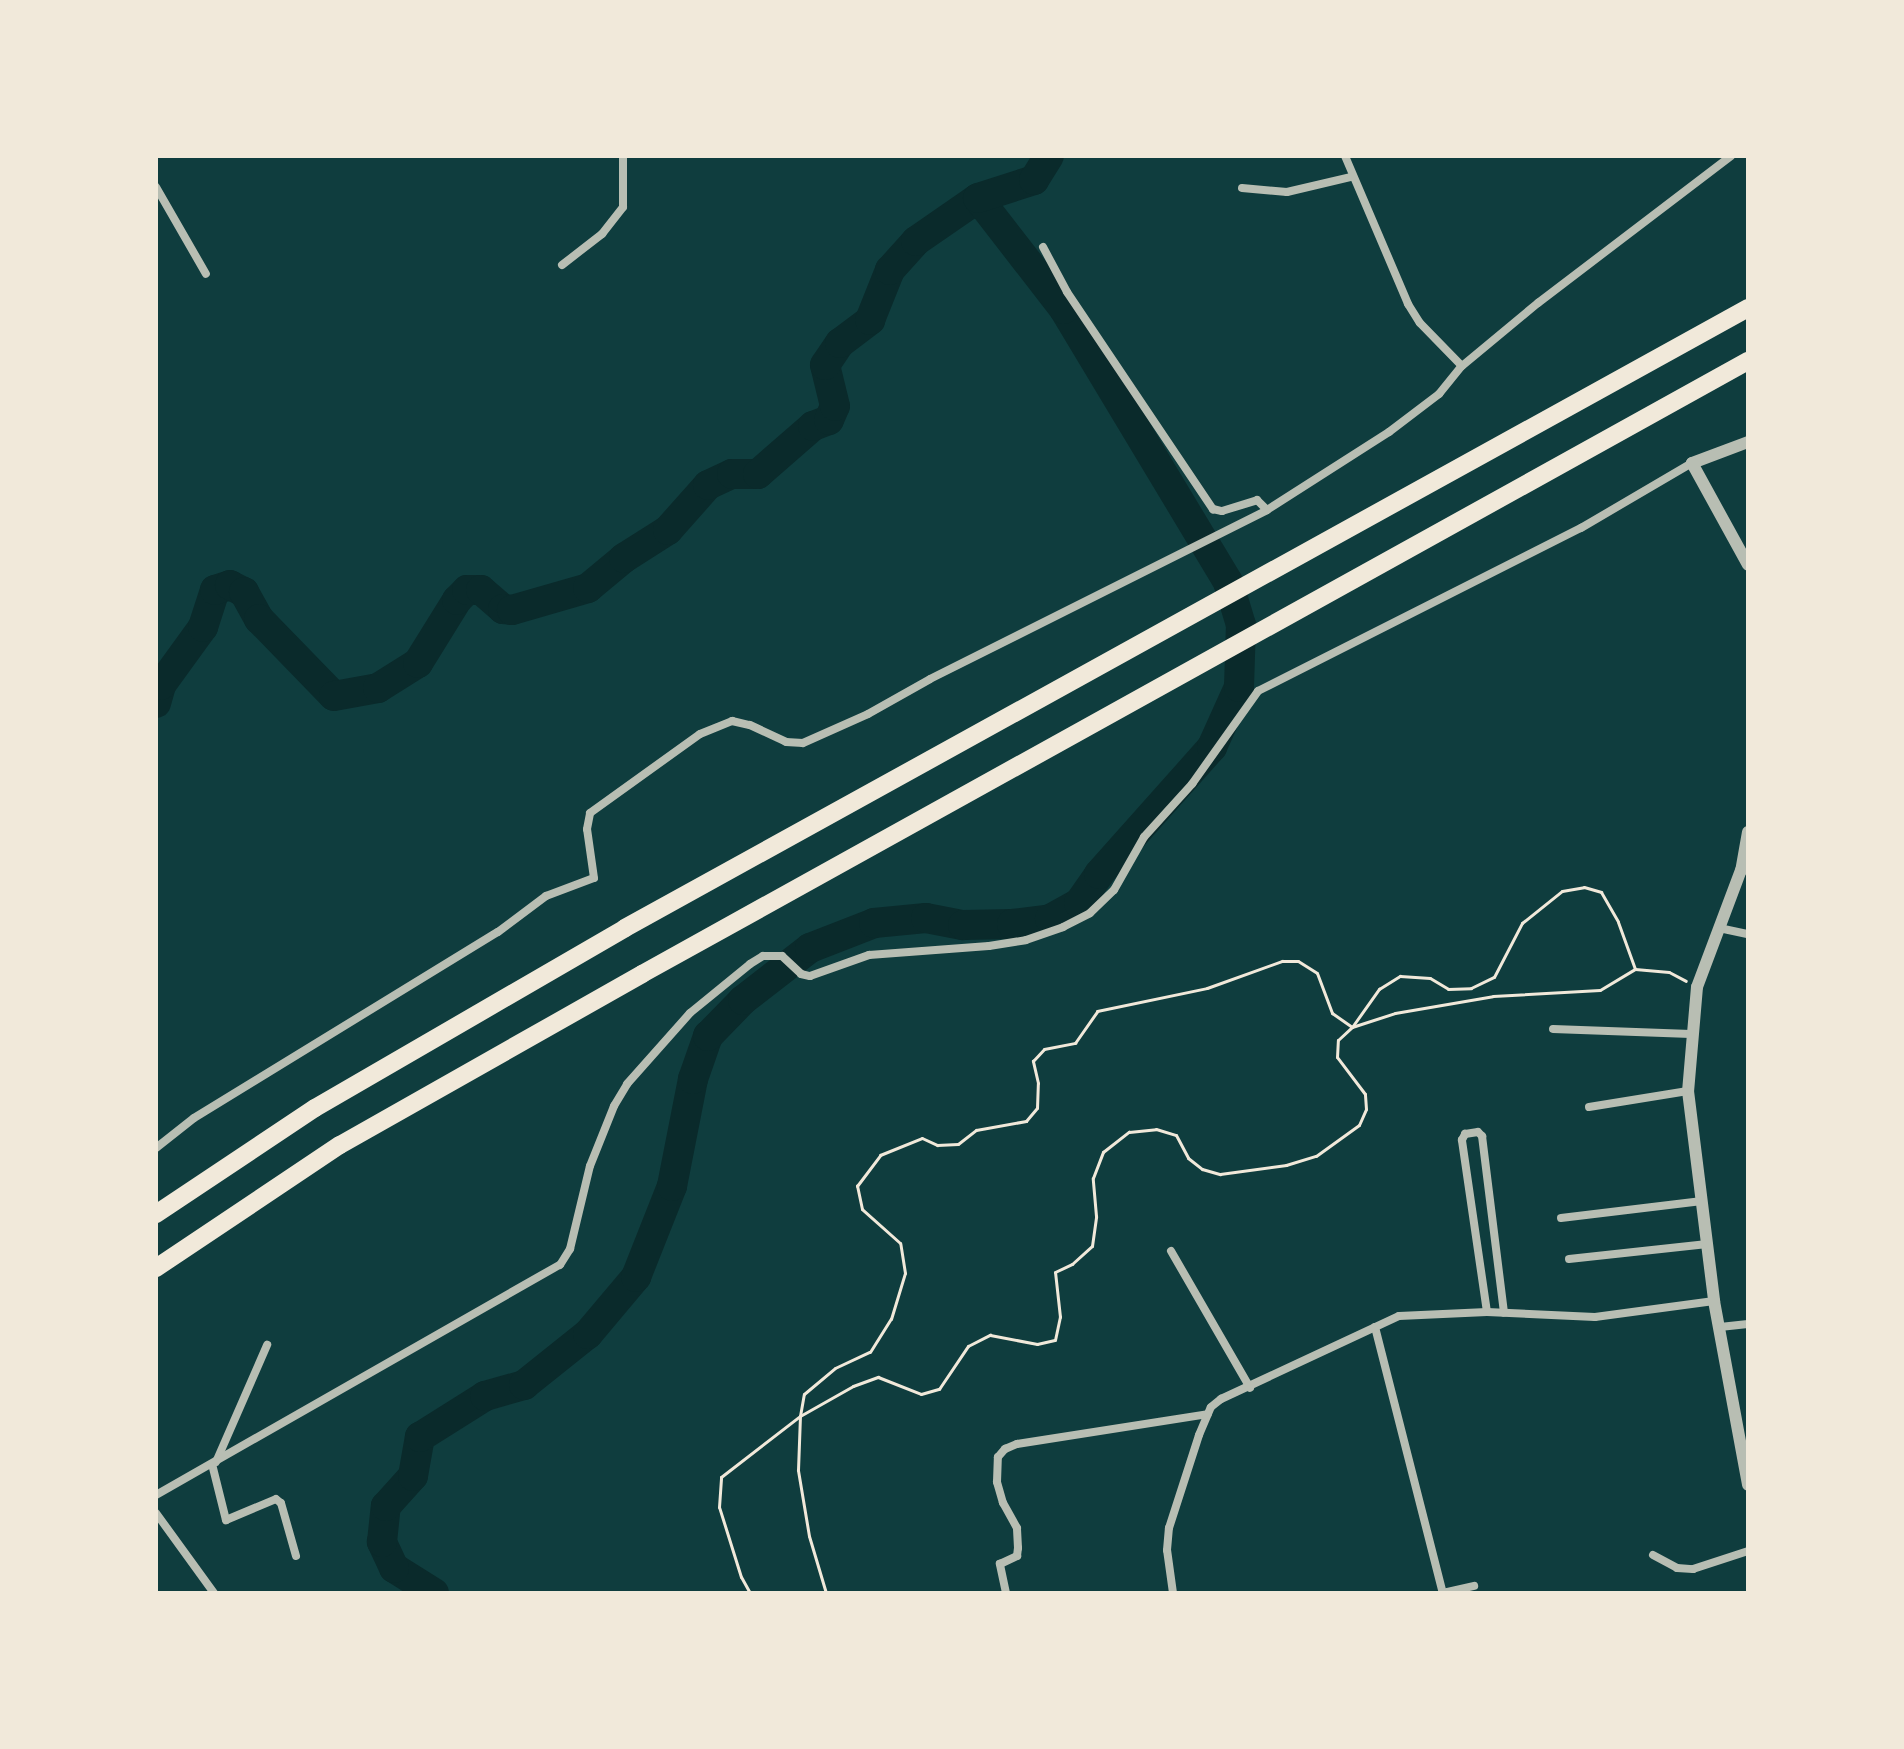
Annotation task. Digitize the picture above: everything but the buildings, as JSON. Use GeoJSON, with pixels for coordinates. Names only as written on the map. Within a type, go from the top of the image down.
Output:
{"type":"FeatureCollection","features":[{"type":"Feature","properties":{"kind":"highway"},"geometry":{"type":"LineString","coordinates":[[156,1214],[315,1108],[611,936],[1748,308]]}},
{"type":"Feature","properties":{"kind":"highway"},"geometry":{"type":"LineString","coordinates":[[156,1268],[340,1145],[1748,361]]}},
{"type":"Feature","properties":{"kind":"street"},"geometry":{"type":"LineString","coordinates":[[562,265],[602,234],[623,207],[623,156]]}},
{"type":"Feature","properties":{"kind":"street"},"geometry":{"type":"LineString","coordinates":[[1345,156],[1351,177],[1408,304],[1420,323],[1462,366]]}},
{"type":"Feature","properties":{"kind":"street"},"geometry":{"type":"LineString","coordinates":[[156,1148],[194,1118],[498,932],[546,896],[594,878],[587,829],[590,813],[700,734],[732,721],[750,725],[786,742],[803,743],[868,714],[1171,557],[1248,521],[1389,432],[1439,394],[1462,366],[1538,303],[1731,156]]}},
{"type":"Feature","properties":{"kind":"street"},"geometry":{"type":"LineString","coordinates":[[1242,188],[1287,192],[1351,177]]}},
{"type":"Feature","properties":{"kind":"street"},"geometry":{"type":"LineString","coordinates":[[156,187],[206,274]]}},
{"type":"Feature","properties":{"kind":"street"},"geometry":{"type":"LineString","coordinates":[[1043,247],[1067,292],[1213,509],[1222,511],[1257,500],[1267,510]]}},
{"type":"Feature","properties":{"kind":"street"},"geometry":{"type":"LineString","coordinates":[[156,1495],[560,1265],[570,1249],[590,1166],[614,1106],[627,1084],[716,988],[763,956],[782,956],[801,974],[819,975],[869,955],[989,946],[1026,940],[1063,927],[1090,913],[1114,890],[1144,837],[1192,784],[1258,691],[1581,528],[1692,463],[1748,442]]}},
{"type":"Feature","properties":{"kind":"street"},"geometry":{"type":"LineString","coordinates":[[1692,463],[1748,565]]}},
{"type":"Feature","properties":{"kind":"street"},"geometry":{"type":"LineString","coordinates":[[1748,832],[1741,870],[1697,987],[1688,1091],[1714,1301],[1748,1485]]}},
{"type":"Feature","properties":{"kind":"street"},"geometry":{"type":"LineString","coordinates":[[1719,928],[1748,934]]}},
{"type":"Feature","properties":{"kind":"street"},"geometry":{"type":"LineString","coordinates":[[1553,1029],[1691,1034]]}},
{"type":"Feature","properties":{"kind":"street"},"geometry":{"type":"LineString","coordinates":[[1589,1107],[1688,1091]]}},
{"type":"Feature","properties":{"kind":"street"},"geometry":{"type":"LineString","coordinates":[[1487,1312],[1462,1140],[1465,1134],[1478,1132],[1482,1136],[1504,1313]]}},
{"type":"Feature","properties":{"kind":"street"},"geometry":{"type":"LineString","coordinates":[[1561,1218],[1702,1201]]}},
{"type":"Feature","properties":{"kind":"street"},"geometry":{"type":"LineString","coordinates":[[1569,1259],[1707,1244]]}},
{"type":"Feature","properties":{"kind":"street"},"geometry":{"type":"LineString","coordinates":[[1171,1251],[1250,1388]]}},
{"type":"Feature","properties":{"kind":"street"},"geometry":{"type":"LineString","coordinates":[[1173,1593],[1167,1550],[1169,1528],[1208,1414],[1221,1399],[1399,1316],[1487,1312],[1595,1317],[1714,1301]]}},
{"type":"Feature","properties":{"kind":"street"},"geometry":{"type":"LineString","coordinates":[[1720,1327],[1748,1324]]}},
{"type":"Feature","properties":{"kind":"street"},"geometry":{"type":"LineString","coordinates":[[1375,1327],[1398,1403],[1443,1593],[1474,1586]]}},
{"type":"Feature","properties":{"kind":"street"},"geometry":{"type":"LineString","coordinates":[[267,1345],[214,1464],[226,1520],[276,1499],[281,1503],[296,1556]]}},
{"type":"Feature","properties":{"kind":"street"},"geometry":{"type":"LineString","coordinates":[[1006,1593],[1000,1564],[1017,1556],[1018,1548],[1017,1528],[997,1482],[998,1457],[1005,1449],[1017,1444],[1208,1414]]}},
{"type":"Feature","properties":{"kind":"street"},"geometry":{"type":"LineString","coordinates":[[156,1513],[214,1593]]}},
{"type":"Feature","properties":{"kind":"street"},"geometry":{"type":"LineString","coordinates":[[1653,1555],[1685,1570],[1748,1551]]}},
{"type":"Feature","properties":{"kind":"path"},"geometry":{"type":"LineString","coordinates":[[750,1593],[741,1577],[719,1507],[721,1477],[800,1416],[853,1386],[878,1377],[921,1394],[939,1389],[968,1346],[990,1335],[1037,1344],[1055,1340],[1060,1317],[1055,1272],[1072,1264],[1092,1246],[1096,1216],[1093,1178],[1103,1152],[1129,1132],[1156,1129],[1176,1135],[1188,1158],[1202,1169],[1220,1174],[1286,1165],[1316,1156],[1359,1125],[1366,1109],[1365,1094],[1337,1057],[1338,1040],[1352,1027],[1379,989],[1400,976],[1430,978],[1448,989],[1471,988],[1494,977],[1522,923],[1562,891],[1584,887],[1601,892],[1618,922],[1635,969]]}},
{"type":"Feature","properties":{"kind":"path"},"geometry":{"type":"LineString","coordinates":[[826,1593],[809,1536],[798,1470],[800,1416],[804,1394],[835,1368],[870,1352],[891,1319],[905,1273],[900,1243],[862,1209],[857,1186],[880,1155],[922,1138],[937,1145],[958,1144],[976,1130],[1026,1121],[1037,1108],[1038,1083],[1033,1061],[1044,1049],[1075,1043],[1097,1011],[1207,988],[1282,961],[1298,961],[1317,973],[1332,1013],[1352,1027]]}},
{"type":"Feature","properties":{"kind":"path"},"geometry":{"type":"LineString","coordinates":[[1352,1027],[1395,1013],[1493,996],[1600,990],[1635,969],[1669,972],[1697,987]]}},
{"type":"Feature","properties":{"kind":"waterway"},"geometry":{"type":"LineString","coordinates":[[434,1593],[394,1568],[382,1542],[386,1506],[413,1476],[420,1437],[485,1396],[524,1385],[588,1334],[636,1277],[672,1186],[693,1079],[708,1036],[743,1000],[810,948],[874,923],[926,918],[963,925],[1012,924],[1050,919],[1079,903],[1099,874],[1212,747],[1239,687],[1241,625],[1228,582],[1064,309],[978,198],[1034,180],[1049,156]]}},
{"type":"Feature","properties":{"kind":"waterway"},"geometry":{"type":"LineString","coordinates":[[156,703],[161,685],[203,627],[215,590],[230,585],[244,592],[259,619],[334,696],[378,688],[418,663],[457,600],[467,590],[481,590],[503,609],[512,610],[588,588],[624,558],[668,530],[708,485],[732,474],[758,474],[813,426],[829,420],[835,406],[825,365],[840,343],[870,320],[890,270],[916,241],[978,198]]}}]}
